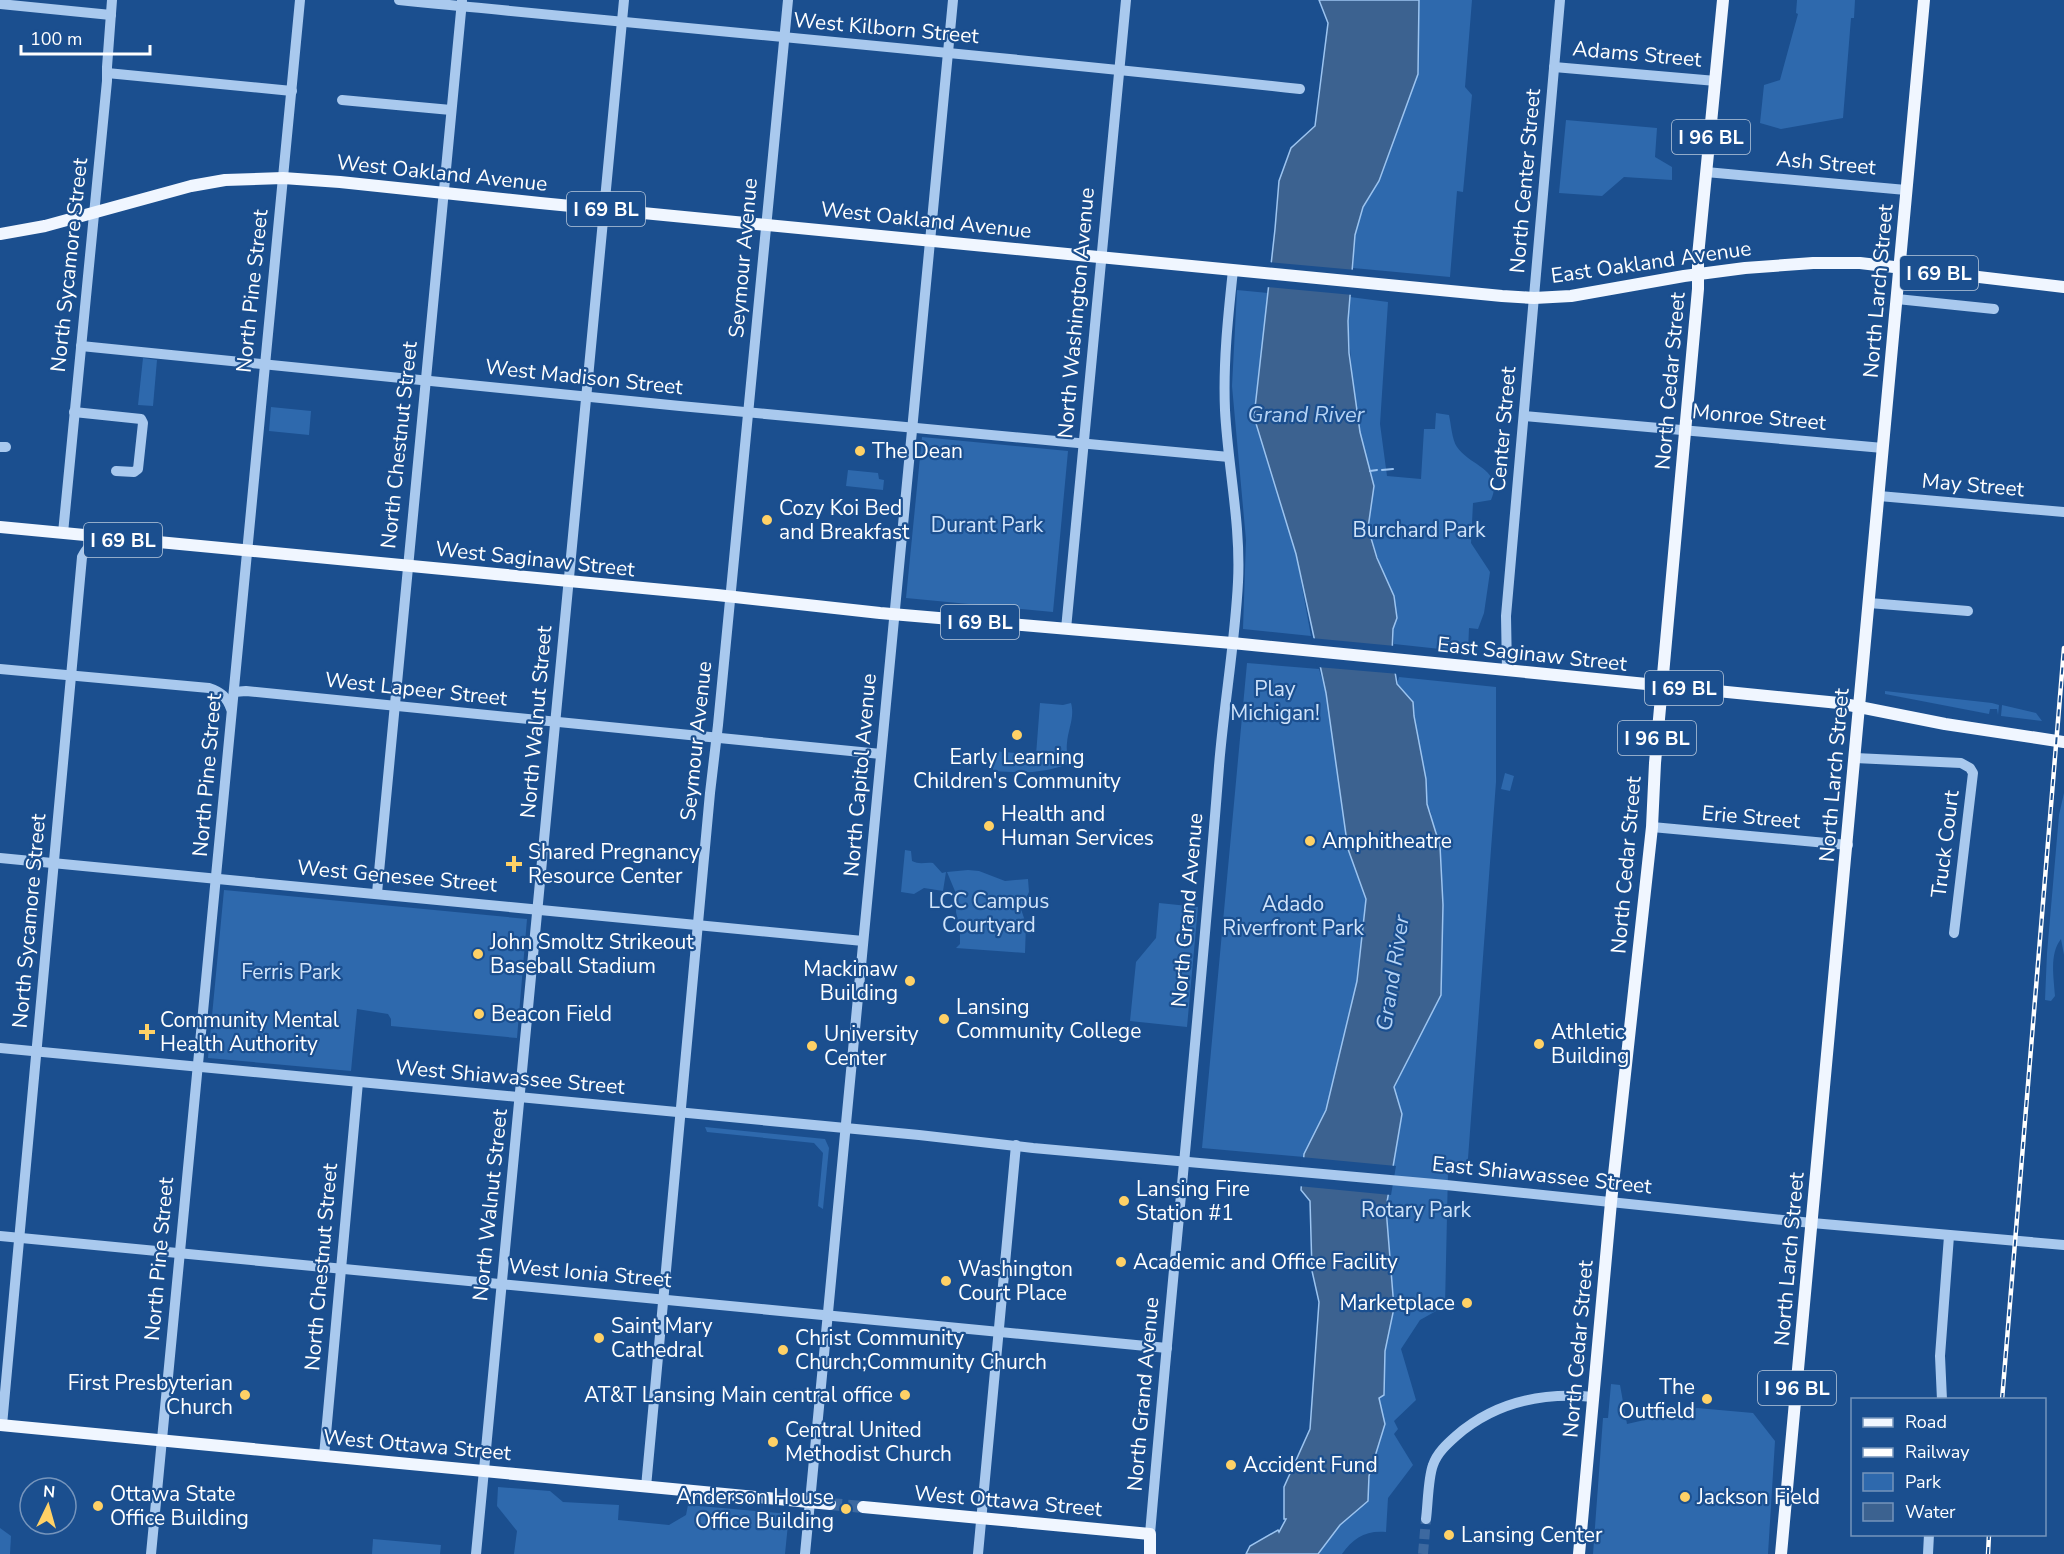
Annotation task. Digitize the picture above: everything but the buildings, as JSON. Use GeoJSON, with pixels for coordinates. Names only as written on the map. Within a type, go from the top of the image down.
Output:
{"type":"FeatureCollection","features":[{"type":"Feature","properties":{"kind":"main road","name":"North Cedar Street"},"geometry":{"type":"LineString","coordinates":[[1579,1554],[1611,1202],[1652,827],[1655,763],[1699,274],[1698,256],[1723,0]]}},
{"type":"Feature","properties":{"kind":"main road","name":"North Larch Street"},"geometry":{"type":"LineString","coordinates":[[1781,1554],[1924,0]]}},
{"type":"Feature","properties":{"kind":"main road","name":"West Oakland Avenue"},"geometry":{"type":"LineString","coordinates":[[0,234],[45,226],[191,186],[225,180],[282,178],[1100,257]]}},
{"type":"Feature","properties":{"kind":"main road","name":"East Oakland Avenue"},"geometry":{"type":"LineString","coordinates":[[1100,257],[1534,298],[1571,296],[1699,274],[1795,264],[1860,263],[2064,287]]}},
{"type":"Feature","properties":{"kind":"main road","name":"West Saginaw Street"},"geometry":{"type":"LineString","coordinates":[[0,527],[1066,629]]}},
{"type":"Feature","properties":{"kind":"main road","name":"East Saginaw Street"},"geometry":{"type":"LineString","coordinates":[[1066,629],[1232,643],[1860,707],[1966,728],[2064,742]]}},
{"type":"Feature","properties":{"kind":"main road","name":"West Ottawa Street"},"geometry":{"type":"LineString","coordinates":[[1,1425],[830,1504]]}},
{"type":"Feature","properties":{"kind":"main road","name":"West Ottawa Street"},"geometry":{"type":"LineString","coordinates":[[862,1507],[1150,1534]]}},
{"type":"Feature","properties":{"kind":"main road","name":"North Grand Avenue"},"geometry":{"type":"LineString","coordinates":[[1150,1534],[1150,1554]]}},
{"type":"Feature","properties":{"kind":"street","name":"North Sycamore Street"},"geometry":{"type":"LineString","coordinates":[[63,533],[112,0]]}},
{"type":"Feature","properties":{"kind":"street","name":"North Pine Street"},"geometry":{"type":"LineString","coordinates":[[151,1554],[300,0]]}},
{"type":"Feature","properties":{"kind":"street","name":"West Kilborn Street"},"geometry":{"type":"LineString","coordinates":[[399,0],[461,3],[784,38],[948,52],[1300,88]]}},
{"type":"Feature","properties":{"kind":"street","name":"North Walnut Street"},"geometry":{"type":"LineString","coordinates":[[476,1554],[624,0]]}},
{"type":"Feature","properties":{"kind":"street","name":"Seymour Avenue"},"geometry":{"type":"LineString","coordinates":[[646,1487],[788,0]]}},
{"type":"Feature","properties":{"kind":"street","name":"North Capitol Avenue"},"geometry":{"type":"LineString","coordinates":[[805,1554],[953,0]]}},
{"type":"Feature","properties":{"kind":"street","name":"North Washington Avenue"},"geometry":{"type":"LineString","coordinates":[[1066,629],[1126,0]]}},
{"type":"Feature","properties":{"kind":"street"},"geometry":{"type":"LineString","coordinates":[[1554,67],[1560,0]]}},
{"type":"Feature","properties":{"kind":"street"},"geometry":{"type":"LineString","coordinates":[[0,4],[30,3],[111,15]]}},
{"type":"Feature","properties":{"kind":"street","name":"North Chestnut Street"},"geometry":{"type":"LineString","coordinates":[[377,893],[461,3]]}},
{"type":"Feature","properties":{"kind":"street","name":"Adams Street"},"geometry":{"type":"LineString","coordinates":[[1554,67],[1716,81]]}},
{"type":"Feature","properties":{"kind":"street","name":"North Center Street"},"geometry":{"type":"LineString","coordinates":[[1534,298],[1554,67]]}},
{"type":"Feature","properties":{"kind":"street"},"geometry":{"type":"LineString","coordinates":[[107,72],[292,91]]}},
{"type":"Feature","properties":{"kind":"street"},"geometry":{"type":"LineString","coordinates":[[342,100],[451,110]]}},
{"type":"Feature","properties":{"kind":"street","name":"Ash Street"},"geometry":{"type":"LineString","coordinates":[[1706,172],[1906,190]]}},
{"type":"Feature","properties":{"kind":"street","name":"North Grand Avenue"},"geometry":{"type":"LineString","coordinates":[[1150,1534],[1238,567],[1237,520],[1229,457],[1224,383],[1233,270]]}},
{"type":"Feature","properties":{"kind":"street","name":"Center Street"},"geometry":{"type":"LineString","coordinates":[[1507,671],[1506,616],[1534,298]]}},
{"type":"Feature","properties":{"kind":"street"},"geometry":{"type":"LineString","coordinates":[[1897,298],[1994,309]]}},
{"type":"Feature","properties":{"kind":"street","name":"West Madison Street"},"geometry":{"type":"LineString","coordinates":[[81,346],[171,357],[265,364],[1229,457]]}},
{"type":"Feature","properties":{"kind":"street"},"geometry":{"type":"LineString","coordinates":[[74,412],[141,419],[143,423],[138,469],[134,472],[116,471]]}},
{"type":"Feature","properties":{"kind":"street","name":"Monroe Street"},"geometry":{"type":"LineString","coordinates":[[1524,416],[1884,448]]}},
{"type":"Feature","properties":{"kind":"street","name":"May Street"},"geometry":{"type":"LineString","coordinates":[[1879,496],[2064,512]]}},
{"type":"Feature","properties":{"kind":"street","name":"North Sycamore Street"},"geometry":{"type":"LineString","coordinates":[[1,1425],[82,558],[86,549],[103,538]]}},
{"type":"Feature","properties":{"kind":"street"},"geometry":{"type":"LineString","coordinates":[[1869,603],[1968,611]]}},
{"type":"Feature","properties":{"kind":"street"},"geometry":{"type":"LineString","coordinates":[[0,669],[209,688],[219,691],[226,697],[232,710]]}},
{"type":"Feature","properties":{"kind":"street","name":"West Lapeer Street"},"geometry":{"type":"LineString","coordinates":[[234,692],[246,691],[881,754]]}},
{"type":"Feature","properties":{"kind":"street","name":"Truck Court"},"geometry":{"type":"LineString","coordinates":[[1855,758],[1961,763],[1970,768],[1973,773],[1954,933]]}},
{"type":"Feature","properties":{"kind":"street","name":"Erie Street"},"geometry":{"type":"LineString","coordinates":[[1652,827],[1848,845]]}},
{"type":"Feature","properties":{"kind":"street","name":"West Genesee Street"},"geometry":{"type":"LineString","coordinates":[[0,858],[863,941]]}},
{"type":"Feature","properties":{"kind":"street","name":"West Shiawassee Street"},"geometry":{"type":"LineString","coordinates":[[0,1048],[1016,1145]]}},
{"type":"Feature","properties":{"kind":"street","name":"North Chestnut Street"},"geometry":{"type":"LineString","coordinates":[[324,1456],[358,1082]]}},
{"type":"Feature","properties":{"kind":"street"},"geometry":{"type":"LineString","coordinates":[[978,1554],[1016,1145]]}},
{"type":"Feature","properties":{"kind":"street","name":"East Shiawassee Street"},"geometry":{"type":"LineString","coordinates":[[1016,1145],[1446,1185],[1812,1223],[2064,1245]]}},
{"type":"Feature","properties":{"kind":"street","name":"West Ionia Street"},"geometry":{"type":"LineString","coordinates":[[0,1236],[1167,1348]]}},
{"type":"Feature","properties":{"kind":"street"},"geometry":{"type":"LineString","coordinates":[[1941,1398],[1940,1356],[1949,1236]]}},
{"type":"Feature","properties":{"kind":"street"},"geometry":{"type":"LineString","coordinates":[[1426,1519],[1432,1465],[1444,1447],[1467,1426],[1496,1409],[1521,1401],[1547,1396],[1593,1397]]}},
{"type":"Feature","properties":{"kind":"street"},"geometry":{"type":"LineString","coordinates":[[1928,1554],[1929,1536]]}},
{"type":"Feature","properties":{"kind":"green space"},"geometry":{"type":"Polygon","coordinates":[[[1419,0],[1472,0],[1465,87],[1472,95],[1463,192],[1457,191],[1450,277],[1353,268],[1355,235],[1363,207],[1379,181],[1418,74],[1419,0]]]}},
{"type":"Feature","properties":{"kind":"green space"},"geometry":{"type":"Polygon","coordinates":[[[1797,0],[1855,0],[1854,18],[1851,18],[1843,118],[1781,129],[1760,123],[1764,85],[1780,80],[1798,14],[1796,13],[1797,0]]]}},
{"type":"Feature","properties":{"kind":"green space"},"geometry":{"type":"Polygon","coordinates":[[[1566,120],[1657,128],[1655,157],[1672,167],[1672,180],[1624,177],[1602,196],[1559,193],[1566,120]]]}},
{"type":"Feature","properties":{"kind":"green space","name":"Burchard Park"},"geometry":{"type":"Polygon","coordinates":[[[1237,290],[1268,293],[1254,417],[1296,554],[1311,636],[1243,629],[1246,540],[1232,386],[1237,290]]]}},
{"type":"Feature","properties":{"kind":"green space","name":"Burchard Park"},"geometry":{"type":"Polygon","coordinates":[[[1350,297],[1388,302],[1380,424],[1387,476],[1421,479],[1424,429],[1435,429],[1436,413],[1449,415],[1457,447],[1484,469],[1493,481],[1494,490],[1491,500],[1473,503],[1471,543],[1490,572],[1484,613],[1478,629],[1469,628],[1468,652],[1394,644],[1393,629],[1397,618],[1368,527],[1374,486],[1359,430],[1352,375],[1348,321],[1350,297]]]}},
{"type":"Feature","properties":{"kind":"green space"},"geometry":{"type":"Polygon","coordinates":[[[143,358],[157,360],[153,406],[138,405],[143,358]]]}},
{"type":"Feature","properties":{"kind":"green space"},"geometry":{"type":"Polygon","coordinates":[[[271,407],[311,411],[309,435],[269,431],[271,407]]]}},
{"type":"Feature","properties":{"kind":"green space","name":"Durant Park"},"geometry":{"type":"Polygon","coordinates":[[[922,437],[1068,451],[1053,612],[906,598],[922,437]]]}},
{"type":"Feature","properties":{"kind":"green space"},"geometry":{"type":"Polygon","coordinates":[[[848,470],[878,473],[879,479],[884,480],[883,490],[846,486],[848,470]]]}},
{"type":"Feature","properties":{"kind":"green space"},"geometry":{"type":"Polygon","coordinates":[[[1247,663],[1319,669],[1326,693],[1432,815],[1427,804],[1426,779],[1413,702],[1397,684],[1399,677],[1496,687],[1496,782],[1467,1172],[1448,1171],[1445,1306],[1420,1320],[1401,1349],[1416,1400],[1394,1421],[1398,1429],[1394,1434],[1413,1465],[1388,1498],[1386,1532],[1372,1532],[1361,1536],[1342,1554],[1318,1554],[1340,1525],[1368,1501],[1369,1476],[1385,1424],[1379,1397],[1384,1395],[1385,1351],[1394,1308],[1386,1208],[1402,1114],[1394,1087],[1441,995],[1443,905],[1440,846],[1366,899],[1357,981],[1326,1110],[1304,1157],[1202,1148],[1247,663]]]}},
{"type":"Feature","properties":{"kind":"green space"},"geometry":{"type":"Polygon","coordinates":[[[1885,691],[1992,703],[1999,705],[1998,715],[1997,709],[1990,709],[1989,714],[1885,694],[1885,691]]]}},
{"type":"Feature","properties":{"kind":"green space"},"geometry":{"type":"Polygon","coordinates":[[[1040,703],[1063,705],[1071,703],[1072,718],[1067,746],[1068,764],[1049,770],[1031,772],[994,771],[991,766],[993,751],[1036,755],[1040,703]]]}},
{"type":"Feature","properties":{"kind":"green space"},"geometry":{"type":"Polygon","coordinates":[[[2002,705],[2036,713],[2042,721],[2001,716],[2002,705]]]}},
{"type":"Feature","properties":{"kind":"green space"},"geometry":{"type":"Polygon","coordinates":[[[1505,773],[1514,776],[1510,791],[1501,789],[1505,773]]]}},
{"type":"Feature","properties":{"kind":"green space"},"geometry":{"type":"Polygon","coordinates":[[[2064,793],[2064,955],[2061,939],[2055,952],[2053,974],[2055,996],[2051,1001],[2045,1000],[2047,953],[2059,815],[2064,793]]]}},
{"type":"Feature","properties":{"kind":"green space"},"geometry":{"type":"Polygon","coordinates":[[[905,850],[911,851],[912,861],[933,863],[942,873],[946,872],[943,891],[924,888],[914,894],[901,892],[905,850]]]}},
{"type":"Feature","properties":{"kind":"green space","name":"LCC Campus Courtyard"},"geometry":{"type":"Polygon","coordinates":[[[979,871],[1005,881],[1028,879],[1029,892],[1021,909],[1026,924],[1025,953],[956,948],[960,944],[956,912],[957,896],[947,872],[979,871]]]}},
{"type":"Feature","properties":{"kind":"green space","name":"Ferris Park"},"geometry":{"type":"Polygon","coordinates":[[[224,890],[527,919],[517,1038],[391,1026],[388,1014],[357,1009],[351,1071],[208,1058],[224,890]]]}},
{"type":"Feature","properties":{"kind":"green space"},"geometry":{"type":"Polygon","coordinates":[[[1159,903],[1198,907],[1187,1027],[1130,1021],[1136,962],[1156,938],[1159,903]]]}},
{"type":"Feature","properties":{"kind":"green space"},"geometry":{"type":"Polygon","coordinates":[[[705,1127],[825,1139],[829,1148],[823,1209],[818,1206],[823,1153],[814,1143],[707,1132],[705,1127]]]}},
{"type":"Feature","properties":{"kind":"green space","name":"Jackson Field"},"geometry":{"type":"Polygon","coordinates":[[[1611,1384],[1620,1385],[1627,1424],[1697,1408],[1753,1413],[1775,1441],[1768,1554],[1593,1554],[1603,1418],[1608,1418],[1611,1384]]]}},
{"type":"Feature","properties":{"kind":"green space"},"geometry":{"type":"Polygon","coordinates":[[[498,1487],[550,1491],[563,1502],[619,1505],[618,1520],[669,1525],[686,1515],[688,1505],[789,1514],[785,1554],[514,1554],[517,1531],[497,1506],[498,1487]]]}},
{"type":"Feature","properties":{"kind":"green space"},"geometry":{"type":"Polygon","coordinates":[[[0,1528],[11,1536],[10,1554],[0,1554],[0,1528]]]}},
{"type":"Feature","properties":{"kind":"green space"},"geometry":{"type":"Polygon","coordinates":[[[373,1539],[441,1545],[440,1554],[372,1554],[373,1539]]]}},
{"type":"Feature","properties":{"kind":"water","name":"Grand River"},"geometry":{"type":"Polygon","coordinates":[[[1319,0],[1419,0],[1418,74],[1379,181],[1363,207],[1355,235],[1348,321],[1349,353],[1360,432],[1374,486],[1368,528],[1377,558],[1394,596],[1397,618],[1393,629],[1392,654],[1397,684],[1413,702],[1426,779],[1427,804],[1440,846],[1443,905],[1441,995],[1394,1087],[1402,1114],[1386,1208],[1394,1308],[1385,1351],[1384,1395],[1379,1398],[1385,1424],[1369,1476],[1368,1501],[1340,1525],[1318,1554],[1246,1554],[1250,1546],[1278,1530],[1279,1532],[1286,1519],[1284,1519],[1284,1487],[1310,1429],[1319,1302],[1312,1271],[1310,1201],[1301,1190],[1304,1154],[1326,1110],[1357,981],[1366,899],[1348,849],[1326,693],[1296,554],[1254,417],[1279,181],[1291,148],[1315,126],[1328,23],[1319,0]]]}},
{"type":"Feature","properties":{"kind":"pier"},"geometry":{"type":"Polygon","coordinates":[[[1268,262],[1356,270],[1353,295],[1266,287],[1268,262]]]}},
{"type":"Feature","properties":{"kind":"pier"},"geometry":{"type":"Polygon","coordinates":[[[1311,638],[1395,646],[1399,674],[1317,667],[1311,638]]]}},
{"type":"Feature","properties":{"kind":"pier"},"geometry":{"type":"Polygon","coordinates":[[[1301,1157],[1396,1166],[1391,1195],[1298,1186],[1301,1157]]]}},
{"type":"Feature","properties":{"kind":"waterway"},"geometry":{"type":"LineString","coordinates":[[1382,470],[1393,469]]}},
{"type":"Feature","properties":{"kind":"waterway"},"geometry":{"type":"LineString","coordinates":[[1370,471],[1377,470]]}},
{"type":"Feature","properties":{"kind":"tunnel"},"geometry":{"type":"LineString","coordinates":[[830,1504],[863,1507]]}},
{"type":"Feature","properties":{"kind":"tunnel"},"geometry":{"type":"LineString","coordinates":[[1423,1554],[1426,1519]]}},
{"type":"Feature","properties":{"kind":"railway"},"geometry":{"type":"LineString","coordinates":[[2002,1398],[2064,648]]}},
{"type":"Feature","properties":{"kind":"railway"},"geometry":{"type":"LineString","coordinates":[[1988,1554],[1989,1536]]}},
{"type":"Feature","properties":{"kind":"place","name":"The Dean"},"geometry":{"type":"Point","coordinates":[860,451]}},
{"type":"Feature","properties":{"kind":"place","name":"Cozy Koi Bed and Breakfast"},"geometry":{"type":"Point","coordinates":[767,520]}},
{"type":"Feature","properties":{"kind":"place","name":"Early Learning Children's Community"},"geometry":{"type":"Point","coordinates":[1017,735]}},
{"type":"Feature","properties":{"kind":"place","name":"Health and Human Services"},"geometry":{"type":"Point","coordinates":[989,826]}},
{"type":"Feature","properties":{"kind":"place","name":"Amphitheatre"},"geometry":{"type":"Point","coordinates":[1310,841]}},
{"type":"Feature","properties":{"kind":"place","name":"Shared Pregnancy Resource Center"},"geometry":{"type":"Point","coordinates":[514,864]}},
{"type":"Feature","properties":{"kind":"place","name":"John Smoltz Strikeout Baseball Stadium"},"geometry":{"type":"Point","coordinates":[478,954]}},
{"type":"Feature","properties":{"kind":"place","name":"Mackinaw Building"},"geometry":{"type":"Point","coordinates":[910,981]}},
{"type":"Feature","properties":{"kind":"place","name":"Beacon Field"},"geometry":{"type":"Point","coordinates":[479,1014]}},
{"type":"Feature","properties":{"kind":"place","name":"Lansing Community College"},"geometry":{"type":"Point","coordinates":[944,1019]}},
{"type":"Feature","properties":{"kind":"place","name":"Community Mental Health Authority"},"geometry":{"type":"Point","coordinates":[147,1032]}},
{"type":"Feature","properties":{"kind":"place","name":"Athletic Building"},"geometry":{"type":"Point","coordinates":[1539,1044]}},
{"type":"Feature","properties":{"kind":"place","name":"University Center"},"geometry":{"type":"Point","coordinates":[812,1046]}},
{"type":"Feature","properties":{"kind":"place","name":"Lansing Fire Station #1"},"geometry":{"type":"Point","coordinates":[1124,1201]}},
{"type":"Feature","properties":{"kind":"place","name":"Academic and Office Facility"},"geometry":{"type":"Point","coordinates":[1121,1262]}},
{"type":"Feature","properties":{"kind":"place","name":"Washington Court Place"},"geometry":{"type":"Point","coordinates":[946,1281]}},
{"type":"Feature","properties":{"kind":"place","name":"Marketplace"},"geometry":{"type":"Point","coordinates":[1467,1303]}},
{"type":"Feature","properties":{"kind":"place","name":"Saint Mary Cathedral"},"geometry":{"type":"Point","coordinates":[599,1338]}},
{"type":"Feature","properties":{"kind":"place","name":"Christ Community Church;Community Church"},"geometry":{"type":"Point","coordinates":[783,1350]}},
{"type":"Feature","properties":{"kind":"place","name":"First Presbyterian Church"},"geometry":{"type":"Point","coordinates":[245,1395]}},
{"type":"Feature","properties":{"kind":"place","name":"AT&T Lansing Main central office"},"geometry":{"type":"Point","coordinates":[905,1395]}},
{"type":"Feature","properties":{"kind":"place","name":"The Outfield"},"geometry":{"type":"Point","coordinates":[1707,1399]}},
{"type":"Feature","properties":{"kind":"place","name":"Central United Methodist Church"},"geometry":{"type":"Point","coordinates":[773,1442]}},
{"type":"Feature","properties":{"kind":"place","name":"Accident Fund"},"geometry":{"type":"Point","coordinates":[1231,1465]}},
{"type":"Feature","properties":{"kind":"place","name":"Jackson Field"},"geometry":{"type":"Point","coordinates":[1685,1497]}},
{"type":"Feature","properties":{"kind":"place","name":"Ottawa State Office Building"},"geometry":{"type":"Point","coordinates":[98,1506]}},
{"type":"Feature","properties":{"kind":"place","name":"Anderson House Office Building"},"geometry":{"type":"Point","coordinates":[846,1509]}},
{"type":"Feature","properties":{"kind":"place","name":"Lansing Center"},"geometry":{"type":"Point","coordinates":[1449,1535]}},
{"type":"Feature","properties":{"kind":"park label","name":"Play Michigan!"},"geometry":{"type":"Point","coordinates":[1275,701]}},
{"type":"Feature","properties":{"kind":"park label","name":"Adado Riverfront Park"},"geometry":{"type":"Point","coordinates":[1293,916]}},
{"type":"Feature","properties":{"kind":"park label","name":"Rotary Park"},"geometry":{"type":"Point","coordinates":[1416,1210]}}]}
